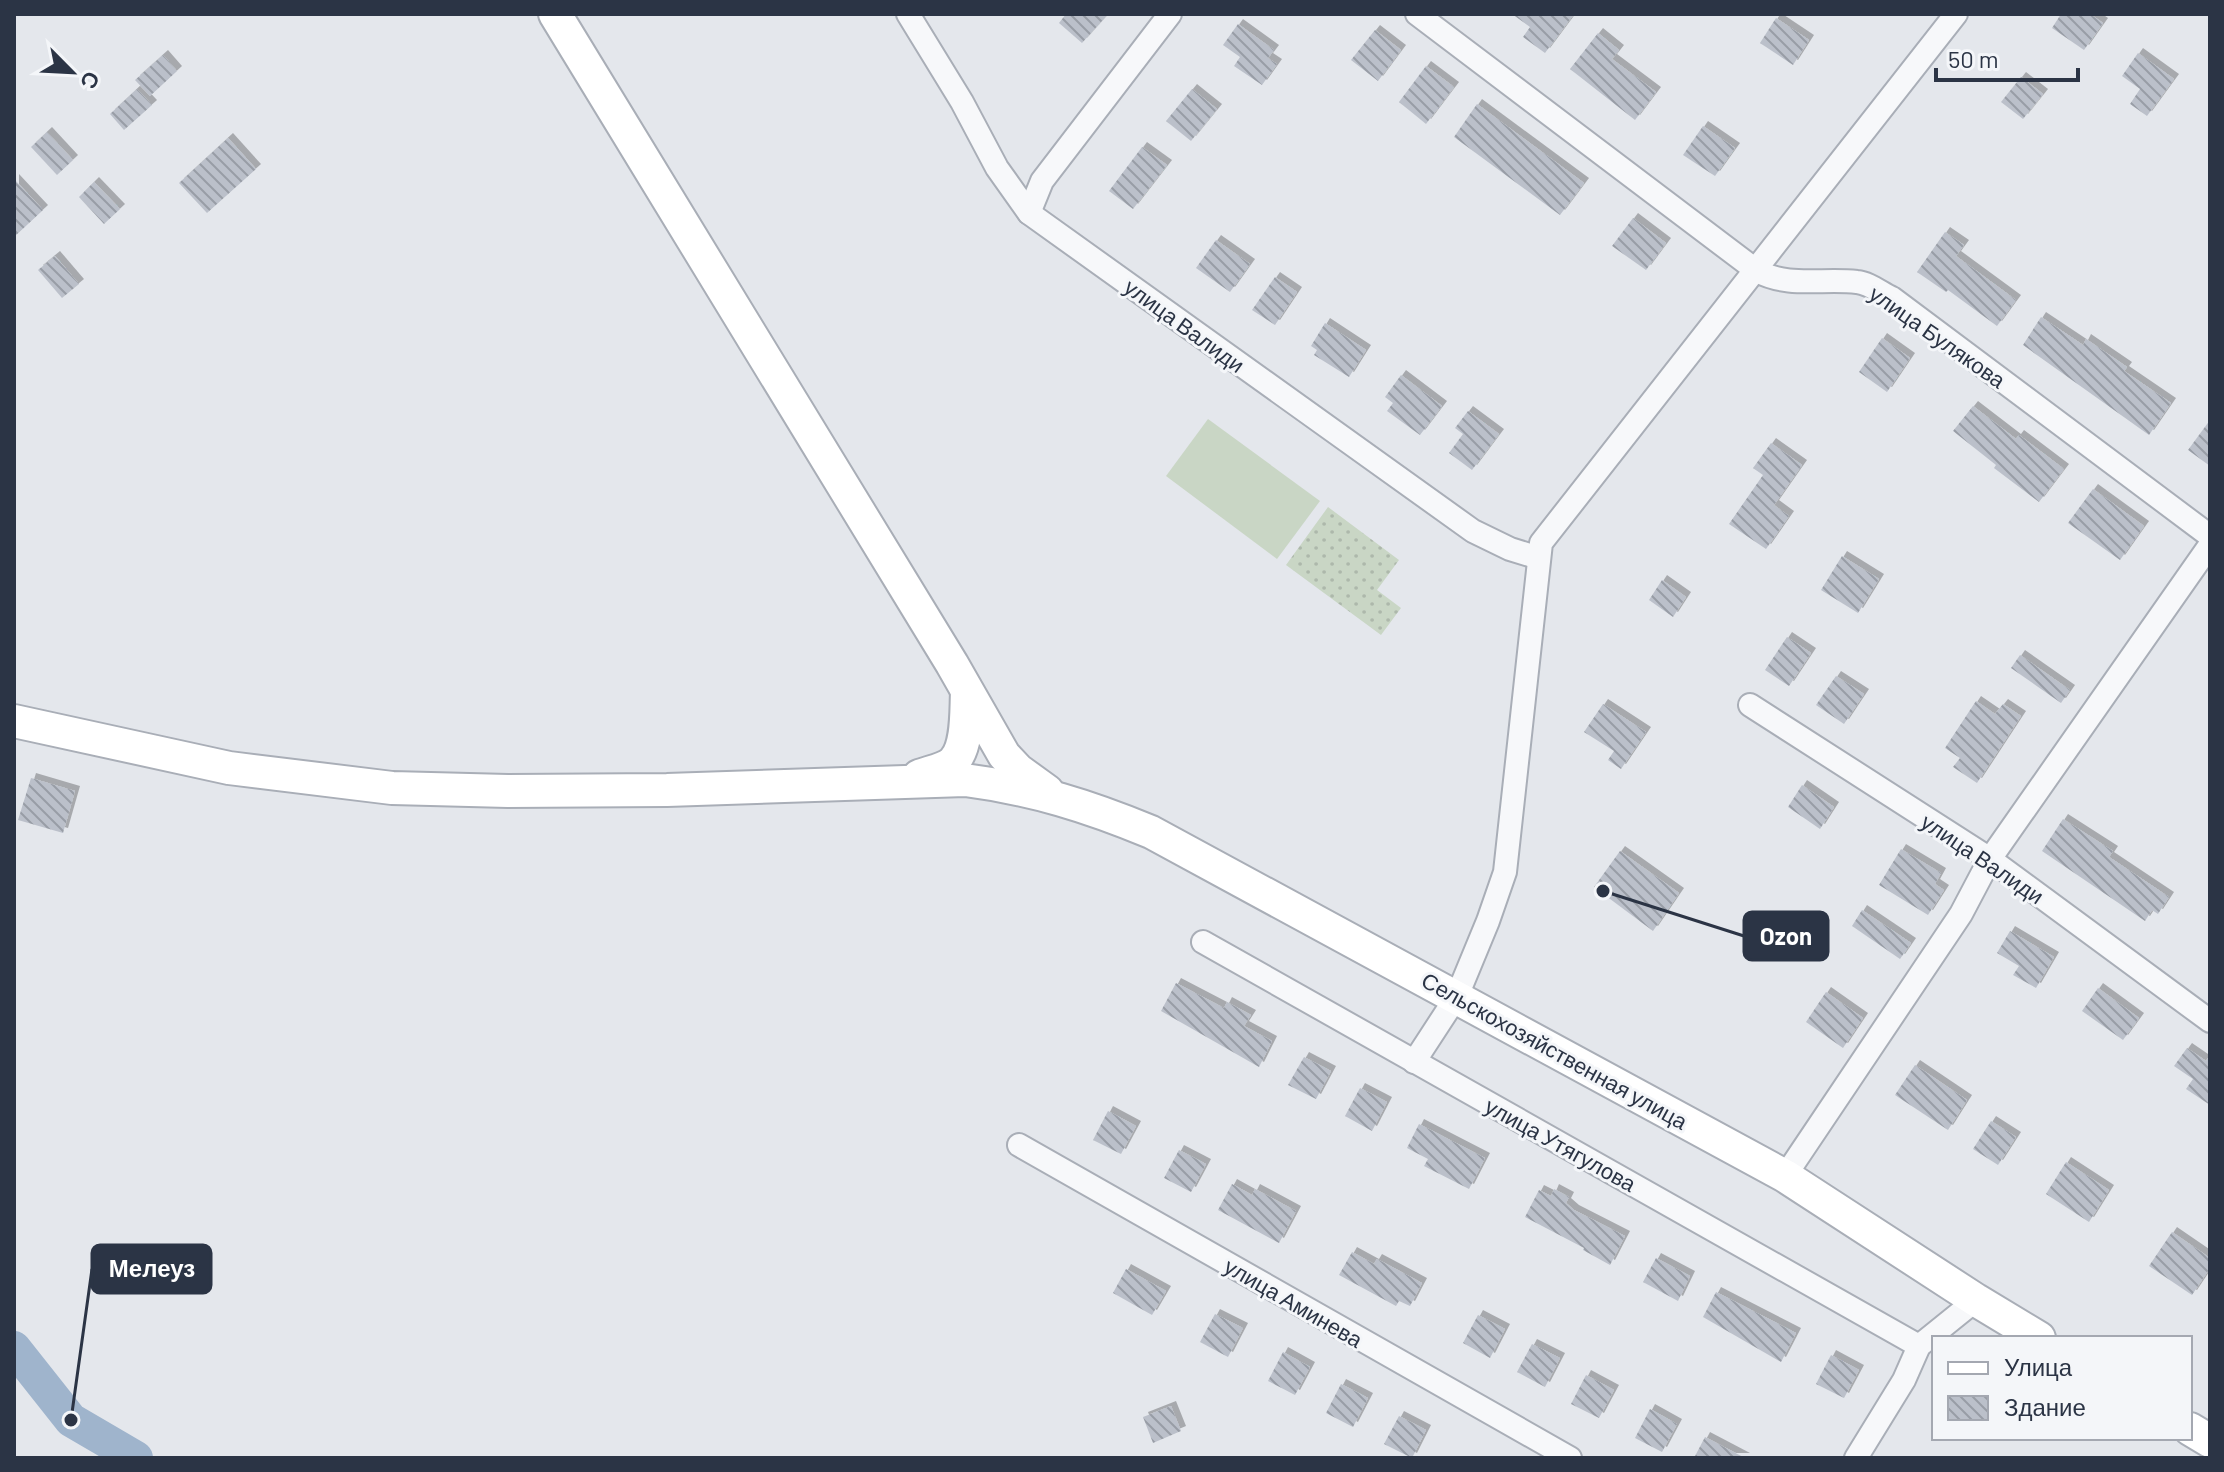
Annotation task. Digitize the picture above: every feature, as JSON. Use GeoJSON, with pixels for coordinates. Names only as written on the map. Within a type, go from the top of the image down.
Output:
{"type":"FeatureCollection","features":[{"type":"Feature","properties":{"kind":"main road"},"geometry":{"type":"LineString","coordinates":[[555,14],[1004,755],[1052,796]]}},
{"type":"Feature","properties":{"kind":"main road"},"geometry":{"type":"LineString","coordinates":[[897,783],[953,762],[962,741],[967,692]]}},
{"type":"Feature","properties":{"kind":"main road","name":"Сельскохозяйственная улица"},"geometry":{"type":"LineString","coordinates":[[14,721],[229,768],[392,788],[651,790],[965,780],[1052,796],[1091,807],[1151,832],[1785,1176],[2036,1336]]}},
{"type":"Feature","properties":{"kind":"main road"},"geometry":{"type":"LineString","coordinates":[[2192,1430],[2210,1441]]}},
{"type":"Feature","properties":{"kind":"street","name":"улица Валиди"},"geometry":{"type":"LineString","coordinates":[[908,14],[962,102],[997,168],[1029,213],[1473,531],[1510,549],[1539,558]]}},
{"type":"Feature","properties":{"kind":"street"},"geometry":{"type":"LineString","coordinates":[[1029,213],[1042,181],[1170,14]]}},
{"type":"Feature","properties":{"kind":"street","name":"улица Булякова"},"geometry":{"type":"LineString","coordinates":[[1417,14],[1757,271],[1788,282],[1861,282],[1892,298],[2210,536]]}},
{"type":"Feature","properties":{"kind":"street"},"geometry":{"type":"LineString","coordinates":[[1414,1062],[1457,996],[1505,872],[1541,543],[1956,14]]}},
{"type":"Feature","properties":{"kind":"street"},"geometry":{"type":"LineString","coordinates":[[1785,1176],[1961,914],[1990,859],[2210,545]]}},
{"type":"Feature","properties":{"kind":"street","name":"улица Валиди"},"geometry":{"type":"LineString","coordinates":[[1750,705],[1990,859],[2210,1021]]}},
{"type":"Feature","properties":{"kind":"street","name":"улица Утягулова"},"geometry":{"type":"LineString","coordinates":[[1203,942],[1919,1346]]}},
{"type":"Feature","properties":{"kind":"street","name":"улица Аминева"},"geometry":{"type":"LineString","coordinates":[[1019,1145],[1570,1458]]}},
{"type":"Feature","properties":{"kind":"street"},"geometry":{"type":"LineString","coordinates":[[1856,1458],[1904,1380],[1919,1346],[1976,1300]]}},
{"type":"Feature","properties":{"kind":"green space"},"geometry":{"type":"Polygon","coordinates":[[[1208,419],[1320,501],[1277,559],[1166,476],[1208,419]]]}},
{"type":"Feature","properties":{"kind":"green space"},"geometry":{"type":"Polygon","coordinates":[[[1328,507],[1399,560],[1377,590],[1401,608],[1381,635],[1286,565],[1328,507]]]}},
{"type":"Feature","properties":{"kind":"building"},"geometry":{"type":"Polygon","coordinates":[[[1066,14],[1108,14],[1082,43],[1059,23],[1066,14]]]}},
{"type":"Feature","properties":{"kind":"building"},"geometry":{"type":"Polygon","coordinates":[[[1512,14],[1574,14],[1545,53],[1523,37],[1530,27],[1512,14]]]}},
{"type":"Feature","properties":{"kind":"building"},"geometry":{"type":"Polygon","coordinates":[[[2061,14],[2090,14],[2103,23],[2084,50],[2052,28],[2061,14]]]}},
{"type":"Feature","properties":{"kind":"building"},"geometry":{"type":"Polygon","coordinates":[[[1776,18],[1809,40],[1793,65],[1760,43],[1776,18]]]}},
{"type":"Feature","properties":{"kind":"building"},"geometry":{"type":"Polygon","coordinates":[[[1238,24],[1274,50],[1268,58],[1277,64],[1262,85],[1234,66],[1240,57],[1223,45],[1238,24]]]}},
{"type":"Feature","properties":{"kind":"building"},"geometry":{"type":"Polygon","coordinates":[[[1375,30],[1401,50],[1378,81],[1351,60],[1375,30]]]}},
{"type":"Feature","properties":{"kind":"building"},"geometry":{"type":"Polygon","coordinates":[[[1598,33],[1619,50],[1612,59],[1656,92],[1635,120],[1570,69],[1598,33]]]}},
{"type":"Feature","properties":{"kind":"building"},"geometry":{"type":"Polygon","coordinates":[[[2138,53],[2174,79],[2147,116],[2130,104],[2140,89],[2122,76],[2138,53]]]}},
{"type":"Feature","properties":{"kind":"building"},"geometry":{"type":"Polygon","coordinates":[[[163,55],[177,71],[150,96],[135,80],[163,55]]]}},
{"type":"Feature","properties":{"kind":"building"},"geometry":{"type":"Polygon","coordinates":[[[1426,66],[1454,87],[1426,124],[1399,102],[1426,66]]]}},
{"type":"Feature","properties":{"kind":"building"},"geometry":{"type":"Polygon","coordinates":[[[2021,77],[2043,94],[2023,119],[2001,102],[2021,77]]]}},
{"type":"Feature","properties":{"kind":"building"},"geometry":{"type":"Polygon","coordinates":[[[137,89],[152,105],[124,130],[110,114],[137,89]]]}},
{"type":"Feature","properties":{"kind":"building"},"geometry":{"type":"Polygon","coordinates":[[[1192,89],[1217,109],[1191,141],[1166,121],[1192,89]]]}},
{"type":"Feature","properties":{"kind":"building"},"geometry":{"type":"Polygon","coordinates":[[[1477,104],[1584,183],[1560,215],[1454,137],[1477,104]]]}},
{"type":"Feature","properties":{"kind":"building"},"geometry":{"type":"Polygon","coordinates":[[[1703,126],[1735,148],[1715,176],[1683,155],[1703,126]]]}},
{"type":"Feature","properties":{"kind":"building"},"geometry":{"type":"Polygon","coordinates":[[[47,132],[73,160],[57,175],[31,147],[47,132]]]}},
{"type":"Feature","properties":{"kind":"building"},"geometry":{"type":"Polygon","coordinates":[[[228,138],[256,169],[207,213],[179,183],[228,138]]]}},
{"type":"Feature","properties":{"kind":"building"},"geometry":{"type":"Polygon","coordinates":[[[1142,147],[1167,165],[1133,209],[1109,191],[1142,147]]]}},
{"type":"Feature","properties":{"kind":"building"},"geometry":{"type":"Polygon","coordinates":[[[14,179],[43,210],[14,237],[14,179]]]}},
{"type":"Feature","properties":{"kind":"building"},"geometry":{"type":"Polygon","coordinates":[[[94,182],[120,209],[104,224],[79,197],[94,182]]]}},
{"type":"Feature","properties":{"kind":"building"},"geometry":{"type":"Polygon","coordinates":[[[1633,218],[1666,243],[1646,270],[1612,246],[1633,218]]]}},
{"type":"Feature","properties":{"kind":"building"},"geometry":{"type":"Polygon","coordinates":[[[1945,232],[1964,245],[1956,256],[2016,300],[1997,326],[1948,290],[1946,292],[1917,272],[1945,232]]]}},
{"type":"Feature","properties":{"kind":"building"},"geometry":{"type":"Polygon","coordinates":[[[1216,240],[1250,264],[1230,292],[1196,268],[1216,240]]]}},
{"type":"Feature","properties":{"kind":"building"},"geometry":{"type":"Polygon","coordinates":[[[55,256],[79,284],[62,298],[38,270],[55,256]]]}},
{"type":"Feature","properties":{"kind":"building"},"geometry":{"type":"Polygon","coordinates":[[[1275,277],[1297,292],[1275,325],[1252,310],[1275,277]]]}},
{"type":"Feature","properties":{"kind":"building"},"geometry":{"type":"Polygon","coordinates":[[[2041,317],[2083,345],[2086,339],[2127,367],[2124,371],[2171,403],[2149,435],[2023,345],[2041,317]]]}},
{"type":"Feature","properties":{"kind":"building"},"geometry":{"type":"Polygon","coordinates":[[[1325,323],[1366,350],[1349,377],[1314,355],[1317,350],[1311,346],[1325,323]]]}},
{"type":"Feature","properties":{"kind":"building"},"geometry":{"type":"Polygon","coordinates":[[[1882,338],[1910,358],[1887,392],[1859,372],[1882,338]]]}},
{"type":"Feature","properties":{"kind":"building"},"geometry":{"type":"Polygon","coordinates":[[[1401,375],[1442,406],[1420,435],[1387,411],[1393,403],[1385,397],[1401,375]]]}},
{"type":"Feature","properties":{"kind":"building"},"geometry":{"type":"Polygon","coordinates":[[[1973,406],[2016,439],[2019,435],[2064,469],[2039,502],[1994,468],[1996,465],[1953,431],[1973,406]]]}},
{"type":"Feature","properties":{"kind":"building"},"geometry":{"type":"Polygon","coordinates":[[[1468,411],[1499,434],[1472,470],[1449,453],[1463,434],[1455,428],[1468,411]]]}},
{"type":"Feature","properties":{"kind":"building"},"geometry":{"type":"Polygon","coordinates":[[[2210,420],[2210,466],[2188,450],[2210,420]]]}},
{"type":"Feature","properties":{"kind":"building"},"geometry":{"type":"Polygon","coordinates":[[[1771,443],[1802,465],[1774,505],[1789,516],[1766,549],[1729,524],[1763,475],[1753,468],[1771,443]]]}},
{"type":"Feature","properties":{"kind":"building"},"geometry":{"type":"Polygon","coordinates":[[[2093,489],[2144,526],[2120,560],[2068,523],[2093,489]]]}},
{"type":"Feature","properties":{"kind":"building"},"geometry":{"type":"Polygon","coordinates":[[[1842,556],[1879,579],[1858,613],[1821,590],[1842,556]]]}},
{"type":"Feature","properties":{"kind":"building"},"geometry":{"type":"Polygon","coordinates":[[[1662,580],[1686,597],[1673,617],[1649,600],[1662,580]]]}},
{"type":"Feature","properties":{"kind":"building"},"geometry":{"type":"Polygon","coordinates":[[[1787,637],[1811,653],[1789,686],[1765,670],[1787,637]]]}},
{"type":"Feature","properties":{"kind":"building"},"geometry":{"type":"Polygon","coordinates":[[[2020,655],[2070,690],[2061,703],[2011,668],[2020,655]]]}},
{"type":"Feature","properties":{"kind":"building"},"geometry":{"type":"Polygon","coordinates":[[[1836,676],[1864,694],[1844,724],[1816,705],[1836,676]]]}},
{"type":"Feature","properties":{"kind":"building"},"geometry":{"type":"Polygon","coordinates":[[[1976,701],[1995,714],[2003,704],[2021,716],[1977,783],[1953,767],[1960,758],[1945,748],[1976,701]]]}},
{"type":"Feature","properties":{"kind":"building"},"geometry":{"type":"Polygon","coordinates":[[[1603,704],[1646,732],[1621,769],[1608,760],[1614,751],[1584,732],[1603,704]]]}},
{"type":"Feature","properties":{"kind":"building"},"geometry":{"type":"Polygon","coordinates":[[[31,778],[75,791],[63,833],[18,820],[31,778]]]}},
{"type":"Feature","properties":{"kind":"building"},"geometry":{"type":"Polygon","coordinates":[[[1802,785],[1834,807],[1820,829],[1788,807],[1802,785]]]}},
{"type":"Feature","properties":{"kind":"building"},"geometry":{"type":"Polygon","coordinates":[[[2063,819],[2113,851],[2109,857],[2169,897],[2158,914],[2152,910],[2145,921],[2042,851],[2063,819]]]}},
{"type":"Feature","properties":{"kind":"building"},"geometry":{"type":"Polygon","coordinates":[[[1901,849],[1941,873],[1935,884],[1944,890],[1928,915],[1879,885],[1901,849]]]}},
{"type":"Feature","properties":{"kind":"building"},"geometry":{"type":"Polygon","coordinates":[[[1620,851],[1679,893],[1653,931],[1594,887],[1620,851]]]}},
{"type":"Feature","properties":{"kind":"building"},"geometry":{"type":"Polygon","coordinates":[[[1862,910],[1911,943],[1900,959],[1852,926],[1862,910]]]}},
{"type":"Feature","properties":{"kind":"building"},"geometry":{"type":"Polygon","coordinates":[[[2010,931],[2054,957],[2036,988],[2013,975],[2019,966],[1997,953],[2010,931]]]}},
{"type":"Feature","properties":{"kind":"building"},"geometry":{"type":"Polygon","coordinates":[[[1176,983],[1224,1008],[1227,1002],[1251,1015],[1244,1026],[1272,1041],[1259,1067],[1161,1011],[1176,983]]]}},
{"type":"Feature","properties":{"kind":"building"},"geometry":{"type":"Polygon","coordinates":[[[2098,988],[2139,1018],[2123,1040],[2082,1011],[2098,988]]]}},
{"type":"Feature","properties":{"kind":"building"},"geometry":{"type":"Polygon","coordinates":[[[1826,992],[1863,1018],[1843,1048],[1806,1022],[1826,992]]]}},
{"type":"Feature","properties":{"kind":"building"},"geometry":{"type":"Polygon","coordinates":[[[2187,1048],[2206,1061],[2210,1055],[2210,1105],[2186,1089],[2193,1079],[2174,1066],[2187,1048]]]}},
{"type":"Feature","properties":{"kind":"building"},"geometry":{"type":"Polygon","coordinates":[[[1304,1057],[1331,1071],[1316,1099],[1288,1085],[1304,1057]]]}},
{"type":"Feature","properties":{"kind":"building"},"geometry":{"type":"Polygon","coordinates":[[[1915,1065],[1967,1100],[1948,1130],[1895,1095],[1915,1065]]]}},
{"type":"Feature","properties":{"kind":"building"},"geometry":{"type":"Polygon","coordinates":[[[1360,1088],[1387,1102],[1372,1131],[1345,1116],[1360,1088]]]}},
{"type":"Feature","properties":{"kind":"building"},"geometry":{"type":"Polygon","coordinates":[[[1108,1111],[1136,1126],[1121,1154],[1093,1140],[1108,1111]]]}},
{"type":"Feature","properties":{"kind":"building"},"geometry":{"type":"Polygon","coordinates":[[[1991,1121],[2016,1137],[1998,1165],[1973,1149],[1991,1121]]]}},
{"type":"Feature","properties":{"kind":"building"},"geometry":{"type":"Polygon","coordinates":[[[1419,1124],[1485,1158],[1469,1189],[1424,1166],[1428,1159],[1407,1148],[1419,1124]]]}},
{"type":"Feature","properties":{"kind":"building"},"geometry":{"type":"Polygon","coordinates":[[[1179,1150],[1206,1164],[1191,1192],[1164,1178],[1179,1150]]]}},
{"type":"Feature","properties":{"kind":"building"},"geometry":{"type":"Polygon","coordinates":[[[2066,1162],[2109,1190],[2089,1222],[2046,1194],[2066,1162]]]}},
{"type":"Feature","properties":{"kind":"building"},"geometry":{"type":"Polygon","coordinates":[[[1232,1184],[1252,1195],[1255,1189],[1296,1211],[1279,1243],[1218,1210],[1232,1184]]]}},
{"type":"Feature","properties":{"kind":"building"},"geometry":{"type":"Polygon","coordinates":[[[1554,1189],[1569,1197],[1566,1203],[1574,1210],[1625,1236],[1610,1265],[1525,1217],[1539,1190],[1551,1196],[1554,1189]]]}},
{"type":"Feature","properties":{"kind":"building"},"geometry":{"type":"Polygon","coordinates":[[[2172,1232],[2210,1258],[2210,1268],[2192,1295],[2149,1266],[2172,1232]]]}},
{"type":"Feature","properties":{"kind":"building"},"geometry":{"type":"Polygon","coordinates":[[[1352,1252],[1374,1264],[1377,1259],[1422,1283],[1410,1306],[1399,1301],[1396,1306],[1339,1275],[1352,1252]]]}},
{"type":"Feature","properties":{"kind":"building"},"geometry":{"type":"Polygon","coordinates":[[[1656,1258],[1690,1276],[1678,1301],[1643,1282],[1656,1258]]]}},
{"type":"Feature","properties":{"kind":"building"},"geometry":{"type":"Polygon","coordinates":[[[1126,1269],[1166,1291],[1152,1315],[1113,1293],[1126,1269]]]}},
{"type":"Feature","properties":{"kind":"building"},"geometry":{"type":"Polygon","coordinates":[[[1716,1292],[1796,1333],[1781,1362],[1703,1317],[1716,1292]]]}},
{"type":"Feature","properties":{"kind":"building"},"geometry":{"type":"Polygon","coordinates":[[[1215,1314],[1243,1328],[1228,1357],[1200,1342],[1215,1314]]]}},
{"type":"Feature","properties":{"kind":"building"},"geometry":{"type":"Polygon","coordinates":[[[1478,1315],[1505,1329],[1490,1358],[1463,1343],[1478,1315]]]}},
{"type":"Feature","properties":{"kind":"building"},"geometry":{"type":"Polygon","coordinates":[[[1532,1344],[1560,1358],[1545,1387],[1517,1372],[1532,1344]]]}},
{"type":"Feature","properties":{"kind":"building"},"geometry":{"type":"Polygon","coordinates":[[[1283,1352],[1310,1367],[1295,1395],[1268,1381],[1283,1352]]]}},
{"type":"Feature","properties":{"kind":"building"},"geometry":{"type":"Polygon","coordinates":[[[1831,1355],[1859,1370],[1844,1398],[1816,1384],[1831,1355]]]}},
{"type":"Feature","properties":{"kind":"building"},"geometry":{"type":"Polygon","coordinates":[[[1586,1375],[1614,1390],[1599,1418],[1571,1404],[1586,1375]]]}},
{"type":"Feature","properties":{"kind":"building"},"geometry":{"type":"Polygon","coordinates":[[[1341,1384],[1368,1398],[1353,1427],[1326,1413],[1341,1384]]]}},
{"type":"Feature","properties":{"kind":"building"},"geometry":{"type":"Polygon","coordinates":[[[1171,1406],[1181,1431],[1153,1443],[1143,1417],[1171,1406]]]}},
{"type":"Feature","properties":{"kind":"building"},"geometry":{"type":"Polygon","coordinates":[[[1650,1409],[1677,1424],[1662,1452],[1635,1438],[1650,1409]]]}},
{"type":"Feature","properties":{"kind":"building"},"geometry":{"type":"Polygon","coordinates":[[[1399,1416],[1426,1430],[1412,1458],[1384,1444],[1399,1416]]]}},
{"type":"Feature","properties":{"kind":"building"},"geometry":{"type":"Polygon","coordinates":[[[1705,1437],[1745,1458],[1694,1458],[1705,1437]]]}},
{"type":"Feature","properties":{"kind":"waterway"},"geometry":{"type":"LineString","coordinates":[[14,1348],[71,1420],[136,1458]]}},
{"type":"Feature","properties":{"kind":"place","name":"Ozon"},"geometry":{"type":"Point","coordinates":[1603,891]}},
{"type":"Feature","properties":{"kind":"place","name":"Мелеуз"},"geometry":{"type":"Point","coordinates":[71,1420]}}]}
